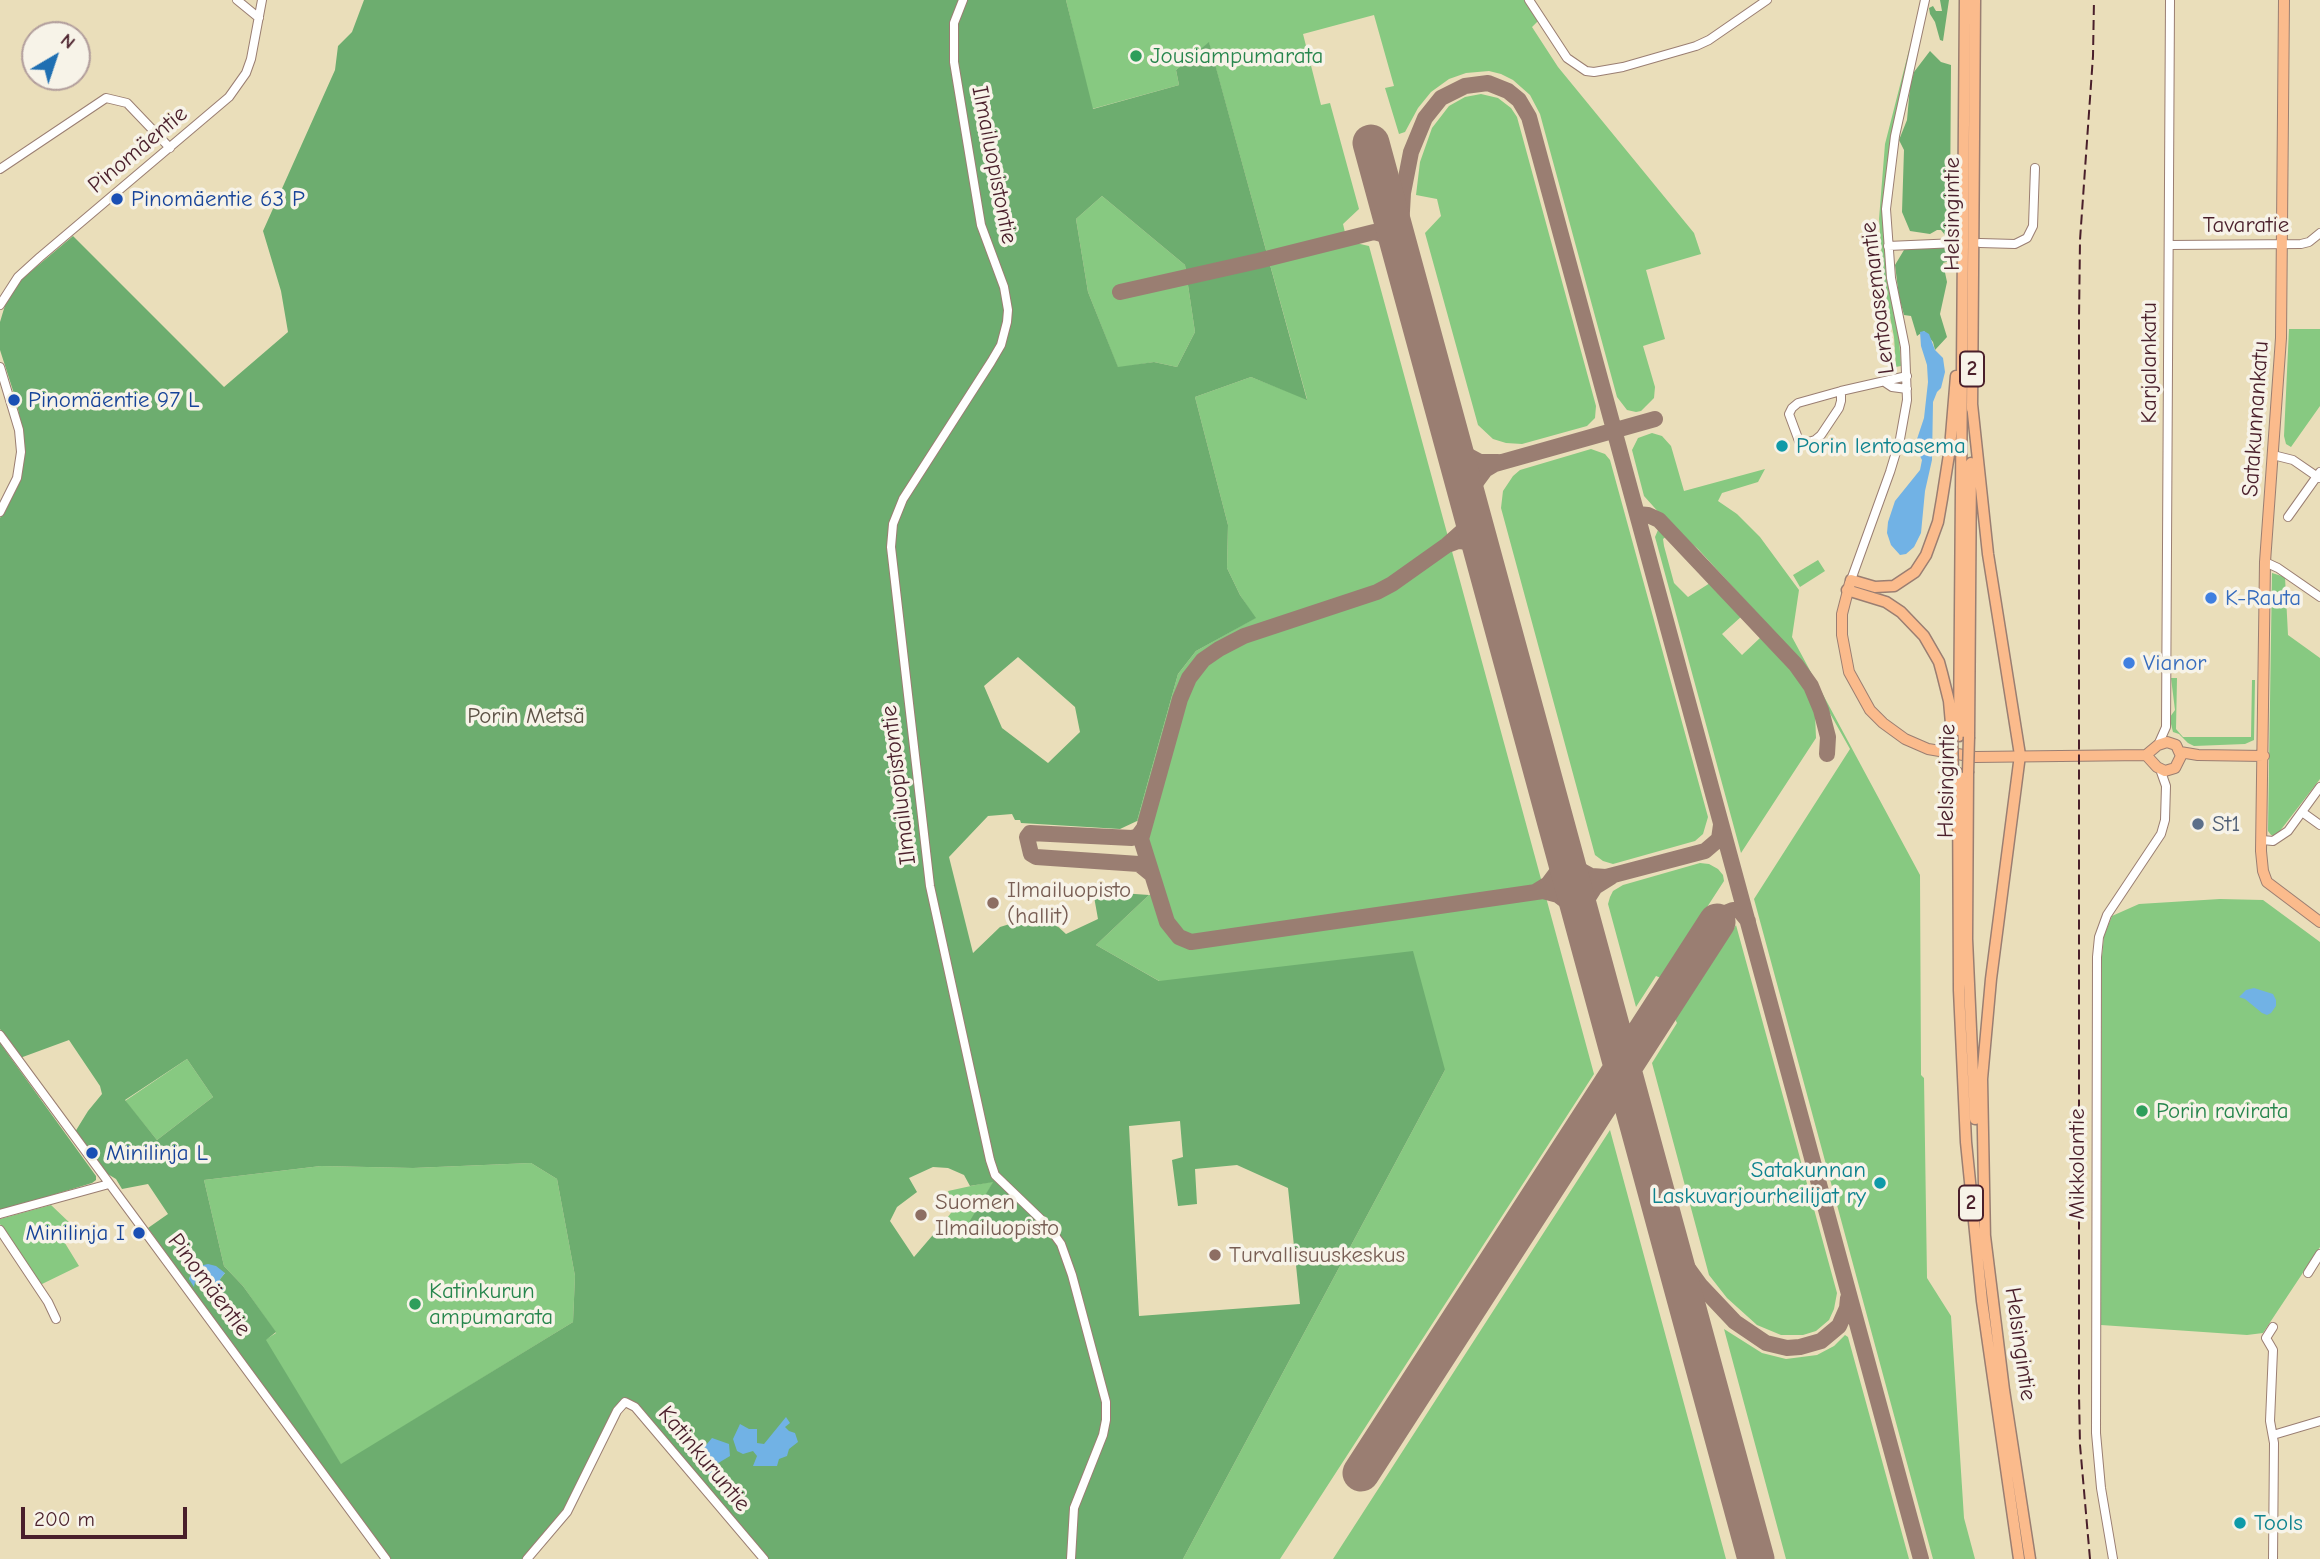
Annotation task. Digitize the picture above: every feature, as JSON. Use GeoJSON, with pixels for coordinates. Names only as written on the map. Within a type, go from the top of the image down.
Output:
{"type":"FeatureCollection","features":[{"type":"Feature","properties":{"kind":"highway","name":"Helsingintie"},"geometry":{"type":"LineString","coordinates":[[1965,0],[1959,990],[1968,1169],[1982,1301],[2019,1559]]}},
{"type":"Feature","properties":{"kind":"highway","name":"Helsingintie"},"geometry":{"type":"LineString","coordinates":[[1960,736],[1972,404],[1975,0]]}},
{"type":"Feature","properties":{"kind":"highway"},"geometry":{"type":"LineString","coordinates":[[1849,585],[1875,587],[1901,583],[1915,572],[1931,541],[1942,499],[1950,448],[1963,290]]}},
{"type":"Feature","properties":{"kind":"highway"},"geometry":{"type":"LineString","coordinates":[[1972,404],[1988,554],[2020,755],[1991,979],[1982,1079],[1985,1240]]}},
{"type":"Feature","properties":{"kind":"highway"},"geometry":{"type":"LineString","coordinates":[[1849,585],[1901,612],[1924,636],[1932,649],[1942,673],[1960,736],[1960,773]]}},
{"type":"Feature","properties":{"kind":"highway","name":"Helsingintie"},"geometry":{"type":"LineString","coordinates":[[1960,773],[1970,1023],[1985,1240],[2004,1390],[2030,1559]]}},
{"type":"Feature","properties":{"kind":"main road","name":"Satakunnankatu"},"geometry":{"type":"LineString","coordinates":[[2284,0],[2281,338],[2265,562],[2262,866],[2267,882],[2320,922]]}},
{"type":"Feature","properties":{"kind":"main road","name":"Lentoasemantie"},"geometry":{"type":"LineString","coordinates":[[1849,585],[1842,614],[1844,658],[1849,673],[1861,697],[1882,723],[1917,744],[1947,754],[1975,757],[2152,750]]}},
{"type":"Feature","properties":{"kind":"main road"},"geometry":{"type":"LineString","coordinates":[[2178,757],[2167,742],[2152,750],[2157,767],[2165,771],[2178,757],[2264,755]]}},
{"type":"Feature","properties":{"kind":"street"},"geometry":{"type":"LineString","coordinates":[[237,0],[259,18]]}},
{"type":"Feature","properties":{"kind":"street","name":"Pinomäentie"},"geometry":{"type":"LineString","coordinates":[[0,305],[18,277],[217,109],[239,84],[251,59],[262,0]]}},
{"type":"Feature","properties":{"kind":"street","name":"Ilmailuopistontie"},"geometry":{"type":"LineString","coordinates":[[963,0],[954,23],[954,62],[981,225],[1004,287],[1007,322],[991,362],[903,499],[893,524],[891,547],[930,886],[988,1151],[995,1175],[1048,1226],[1061,1244],[1106,1402],[1107,1419],[1103,1435],[1074,1508],[1070,1559]]}},
{"type":"Feature","properties":{"kind":"street"},"geometry":{"type":"LineString","coordinates":[[1529,0],[1567,58],[1586,71],[1594,72],[1623,67],[1696,46],[1767,0]]}},
{"type":"Feature","properties":{"kind":"street","name":"Lentoasemantie"},"geometry":{"type":"LineString","coordinates":[[1849,585],[1900,439],[1907,389],[1905,347],[1891,278],[1886,209],[1892,158],[1925,0]]}},
{"type":"Feature","properties":{"kind":"street","name":"Karjalankatu"},"geometry":{"type":"LineString","coordinates":[[2170,0],[2166,727],[2178,757]]}},
{"type":"Feature","properties":{"kind":"street"},"geometry":{"type":"LineString","coordinates":[[0,169],[106,98],[127,103],[170,148]]}},
{"type":"Feature","properties":{"kind":"street"},"geometry":{"type":"LineString","coordinates":[[1980,243],[2015,244],[2028,238],[2033,226],[2035,168]]}},
{"type":"Feature","properties":{"kind":"street","name":"Tavaratie"},"geometry":{"type":"LineString","coordinates":[[2169,245],[2306,244],[2320,233]]}},
{"type":"Feature","properties":{"kind":"street"},"geometry":{"type":"LineString","coordinates":[[1888,246],[1957,243]]}},
{"type":"Feature","properties":{"kind":"street"},"geometry":{"type":"LineString","coordinates":[[0,367],[19,430],[21,452],[17,478],[0,512]]}},
{"type":"Feature","properties":{"kind":"street"},"geometry":{"type":"LineString","coordinates":[[1840,391],[1839,408],[1821,435],[1805,443],[1799,441],[1789,414],[1792,408],[1806,400],[1840,391],[1886,383],[1907,376]]}},
{"type":"Feature","properties":{"kind":"street"},"geometry":{"type":"LineString","coordinates":[[1886,383],[1892,387],[1907,389]]}},
{"type":"Feature","properties":{"kind":"street"},"geometry":{"type":"LineString","coordinates":[[2273,455],[2293,460],[2319,476],[2288,517]]}},
{"type":"Feature","properties":{"kind":"street"},"geometry":{"type":"LineString","coordinates":[[2265,562],[2320,597]]}},
{"type":"Feature","properties":{"kind":"street","name":"Karjalankatu"},"geometry":{"type":"LineString","coordinates":[[2152,750],[2166,727]]}},
{"type":"Feature","properties":{"kind":"street"},"geometry":{"type":"LineString","coordinates":[[2166,786],[2178,757]]}},
{"type":"Feature","properties":{"kind":"street"},"geometry":{"type":"LineString","coordinates":[[2157,767],[2166,786]]}},
{"type":"Feature","properties":{"kind":"street","name":"Mikkolantie"},"geometry":{"type":"LineString","coordinates":[[2113,1559],[2101,1488],[2096,1408],[2097,957],[2099,937],[2107,915],[2161,834],[2165,818],[2166,786]]}},
{"type":"Feature","properties":{"kind":"street"},"geometry":{"type":"LineString","coordinates":[[2262,840],[2278,839],[2288,831],[2320,787]]}},
{"type":"Feature","properties":{"kind":"street"},"geometry":{"type":"LineString","coordinates":[[2302,812],[2320,825]]}},
{"type":"Feature","properties":{"kind":"street","name":"Pinomäentie"},"geometry":{"type":"LineString","coordinates":[[0,1035],[386,1559]]}},
{"type":"Feature","properties":{"kind":"street"},"geometry":{"type":"LineString","coordinates":[[0,1213],[109,1184]]}},
{"type":"Feature","properties":{"kind":"street"},"geometry":{"type":"LineString","coordinates":[[0,1230],[48,1302],[56,1319]]}},
{"type":"Feature","properties":{"kind":"street"},"geometry":{"type":"LineString","coordinates":[[2308,1273],[2317,1264],[2320,1254]]}},
{"type":"Feature","properties":{"kind":"street"},"geometry":{"type":"LineString","coordinates":[[2273,1327],[2266,1338],[2273,1350],[2270,1421],[2273,1435],[2273,1559]]}},
{"type":"Feature","properties":{"kind":"street","name":"Katinkuruntie"},"geometry":{"type":"LineString","coordinates":[[527,1559],[573,1503],[617,1410],[625,1402],[635,1407],[764,1559]]}},
{"type":"Feature","properties":{"kind":"street"},"geometry":{"type":"LineString","coordinates":[[2273,1435],[2320,1421]]}},
{"type":"Feature","properties":{"kind":"green space","name":"Porin Metsä"},"geometry":{"type":"Polygon","coordinates":[[[364,0],[1066,0],[1093,109],[1179,85],[1176,70],[1209,42],[1307,400],[1251,377],[1195,397],[1228,525],[1227,568],[1240,595],[1256,618],[1196,651],[1178,674],[1137,821],[1120,829],[1021,823],[1020,820],[1015,820],[1012,814],[988,816],[949,857],[973,953],[1000,927],[1029,918],[1054,923],[1066,934],[1098,919],[1093,891],[1149,895],[1096,945],[1159,981],[1413,951],[1445,1070],[1183,1559],[764,1559],[625,1402],[574,1501],[527,1559],[386,1559],[148,1228],[168,1214],[148,1184],[122,1189],[116,1179],[106,1173],[75,1132],[102,1094],[100,1086],[69,1040],[20,1058],[0,1029],[0,518],[14,492],[22,431],[17,403],[0,350],[0,322],[6,302],[22,279],[73,236],[224,387],[288,332],[281,291],[263,231],[335,70],[338,46],[352,32],[364,0]],[[1102,196],[1076,219],[1088,292],[1118,367],[1154,362],[1177,367],[1195,332],[1185,265],[1102,196]],[[1018,657],[984,686],[1002,728],[1048,763],[1080,732],[1075,707],[1018,657]],[[187,1059],[125,1100],[157,1140],[213,1097],[187,1059]],[[1180,1121],[1129,1126],[1139,1316],[1300,1304],[1288,1188],[1237,1165],[1195,1169],[1197,1204],[1178,1206],[1172,1160],[1183,1157],[1180,1121]],[[531,1163],[413,1168],[321,1166],[204,1180],[224,1266],[243,1286],[276,1332],[266,1340],[341,1464],[573,1322],[575,1276],[557,1179],[531,1163]],[[933,1167],[909,1178],[917,1192],[897,1207],[890,1221],[914,1257],[944,1222],[947,1235],[953,1234],[960,1239],[972,1237],[968,1224],[993,1182],[970,1186],[964,1175],[948,1168],[933,1167]],[[225,1273],[191,1274],[189,1279],[198,1282],[203,1290],[225,1273]]]}},
{"type":"Feature","properties":{"kind":"green space"},"geometry":{"type":"Polygon","coordinates":[[[1066,0],[1529,0],[1541,18],[1532,27],[1558,67],[1694,233],[1701,254],[1646,270],[1665,339],[1643,346],[1655,387],[1654,398],[1641,411],[1627,410],[1617,397],[1540,114],[1530,95],[1513,80],[1501,74],[1489,71],[1466,73],[1449,79],[1431,92],[1418,108],[1405,132],[1399,134],[1385,88],[1394,86],[1374,15],[1303,34],[1321,105],[1330,103],[1359,209],[1343,224],[1347,241],[1369,246],[1594,1074],[1280,1559],[1183,1559],[1445,1070],[1161,982],[1096,945],[1149,895],[1162,893],[1148,848],[1149,826],[1137,821],[1178,674],[1196,651],[1255,618],[1227,568],[1228,525],[1195,397],[1251,377],[1307,399],[1209,43],[1176,70],[1179,85],[1092,109],[1066,0]]]}},
{"type":"Feature","properties":{"kind":"green space"},"geometry":{"type":"Polygon","coordinates":[[[1940,0],[1949,0],[1943,41],[1940,40],[1929,8],[1933,6],[1936,11],[1942,11],[1940,0]]]}},
{"type":"Feature","properties":{"kind":"green space"},"geometry":{"type":"Polygon","coordinates":[[[1909,50],[1911,55],[1889,149],[1884,204],[1884,246],[1899,338],[1901,366],[1896,367],[1894,337],[1884,286],[1879,219],[1885,144],[1909,50]]]}},
{"type":"Feature","properties":{"kind":"green space"},"geometry":{"type":"Polygon","coordinates":[[[1930,51],[1941,62],[1951,65],[1950,213],[1946,217],[1956,225],[1950,236],[1941,230],[1930,234],[1910,231],[1902,212],[1904,150],[1899,140],[1907,120],[1914,72],[1930,51]]]}},
{"type":"Feature","properties":{"kind":"green space"},"geometry":{"type":"Polygon","coordinates":[[[1481,94],[1498,98],[1511,108],[1517,117],[1596,406],[1595,418],[1587,426],[1522,444],[1493,439],[1478,425],[1425,233],[1441,216],[1437,199],[1416,195],[1420,162],[1432,128],[1449,106],[1465,97],[1481,94]]]}},
{"type":"Feature","properties":{"kind":"green space"},"geometry":{"type":"Polygon","coordinates":[[[1102,196],[1185,265],[1195,332],[1177,367],[1154,362],[1118,368],[1088,292],[1076,219],[1102,196]]]}},
{"type":"Feature","properties":{"kind":"green space"},"geometry":{"type":"Polygon","coordinates":[[[1914,247],[1950,248],[1956,255],[1953,260],[1943,263],[1947,282],[1940,314],[1947,337],[1935,350],[1933,342],[1924,331],[1917,336],[1911,316],[1904,315],[1899,297],[1895,265],[1904,250],[1914,247]]]}},
{"type":"Feature","properties":{"kind":"green space"},"geometry":{"type":"Polygon","coordinates":[[[2289,329],[2320,329],[2320,406],[2291,447],[2286,444],[2284,436],[2289,329]]]}},
{"type":"Feature","properties":{"kind":"green space"},"geometry":{"type":"Polygon","coordinates":[[[1652,433],[1662,436],[1671,446],[1684,491],[1765,469],[1758,482],[1722,493],[1718,501],[1737,514],[1760,537],[1799,590],[1792,637],[1920,875],[1921,1075],[1924,1078],[1927,1278],[1951,1316],[1964,1518],[1975,1559],[1933,1559],[1754,899],[1850,749],[1800,660],[1698,549],[1671,526],[1644,496],[1632,450],[1638,438],[1652,433]]]}},
{"type":"Feature","properties":{"kind":"green space"},"geometry":{"type":"Polygon","coordinates":[[[1591,449],[1605,454],[1610,460],[1708,817],[1703,834],[1695,841],[1613,864],[1595,855],[1501,508],[1503,491],[1520,470],[1591,449]]]}},
{"type":"Feature","properties":{"kind":"green space"},"geometry":{"type":"Polygon","coordinates":[[[1658,530],[1663,530],[1668,535],[1663,539],[1674,583],[1688,597],[1710,583],[1742,616],[1722,634],[1742,655],[1761,637],[1800,680],[1815,713],[1816,738],[1741,853],[1655,537],[1658,530]]]}},
{"type":"Feature","properties":{"kind":"green space"},"geometry":{"type":"Polygon","coordinates":[[[1818,560],[1825,571],[1800,587],[1793,575],[1818,560]]]}},
{"type":"Feature","properties":{"kind":"green space"},"geometry":{"type":"Polygon","coordinates":[[[2272,573],[2285,577],[2288,635],[2320,658],[2320,779],[2276,836],[2268,831],[2272,573]]]}},
{"type":"Feature","properties":{"kind":"green space"},"geometry":{"type":"Polygon","coordinates":[[[2171,678],[2177,678],[2176,729],[2183,737],[2251,737],[2252,680],[2255,680],[2254,740],[2245,744],[2194,746],[2173,732],[2170,717],[2175,710],[2171,678]]]}},
{"type":"Feature","properties":{"kind":"green space"},"geometry":{"type":"Polygon","coordinates":[[[1700,863],[1718,869],[1724,881],[1661,978],[1656,976],[1636,1007],[1608,904],[1610,897],[1613,891],[1623,885],[1700,863]]]}},
{"type":"Feature","properties":{"kind":"green space"},"geometry":{"type":"Polygon","coordinates":[[[2220,899],[2263,900],[2320,942],[2320,1247],[2263,1333],[2247,1335],[2101,1325],[2104,936],[2112,916],[2139,904],[2220,899]]]}},
{"type":"Feature","properties":{"kind":"green space"},"geometry":{"type":"Polygon","coordinates":[[[1736,925],[1837,1293],[1829,1320],[1816,1331],[1803,1335],[1781,1335],[1757,1325],[1727,1298],[1709,1275],[1652,1063],[1677,1023],[1675,1019],[1736,925]]]}},
{"type":"Feature","properties":{"kind":"green space"},"geometry":{"type":"Polygon","coordinates":[[[0,1043],[96,1176],[96,1180],[0,1211],[0,1043]]]}},
{"type":"Feature","properties":{"kind":"green space"},"geometry":{"type":"Polygon","coordinates":[[[187,1059],[213,1097],[157,1140],[125,1101],[187,1059]]]}},
{"type":"Feature","properties":{"kind":"green space"},"geometry":{"type":"Polygon","coordinates":[[[1610,1130],[1726,1559],[1333,1559],[1610,1130]]]}},
{"type":"Feature","properties":{"kind":"green space","name":"Katinkurun ampumarata"},"geometry":{"type":"Polygon","coordinates":[[[531,1163],[557,1179],[575,1276],[573,1322],[341,1465],[265,1340],[276,1333],[243,1286],[224,1266],[204,1180],[321,1166],[413,1168],[531,1163]]]}},
{"type":"Feature","properties":{"kind":"green space"},"geometry":{"type":"Polygon","coordinates":[[[994,1181],[969,1224],[972,1237],[960,1239],[947,1235],[944,1222],[954,1209],[948,1191],[994,1181]]]}},
{"type":"Feature","properties":{"kind":"green space"},"geometry":{"type":"Polygon","coordinates":[[[51,1205],[72,1225],[60,1235],[79,1266],[40,1285],[19,1257],[0,1224],[0,1219],[51,1205]]]}},
{"type":"Feature","properties":{"kind":"green space"},"geometry":{"type":"Polygon","coordinates":[[[1724,1329],[1762,1353],[1786,1359],[1817,1355],[1834,1346],[1845,1335],[1848,1337],[1909,1559],[1786,1559],[1724,1329]]]}},
{"type":"Feature","properties":{"kind":"water"},"geometry":{"type":"Polygon","coordinates":[[[1920,332],[1929,334],[1935,350],[1943,358],[1945,372],[1941,388],[1933,402],[1932,460],[1925,491],[1921,533],[1914,547],[1906,554],[1900,555],[1891,545],[1887,533],[1888,522],[1895,501],[1920,470],[1922,460],[1916,442],[1924,418],[1928,382],[1927,365],[1921,346],[1920,332]]]}},
{"type":"Feature","properties":{"kind":"water"},"geometry":{"type":"Polygon","coordinates":[[[2254,988],[2273,994],[2276,1006],[2271,1013],[2262,1013],[2239,997],[2246,990],[2254,988]]]}},
{"type":"Feature","properties":{"kind":"water"},"geometry":{"type":"Polygon","coordinates":[[[208,1264],[225,1273],[220,1279],[223,1288],[219,1302],[203,1290],[198,1282],[195,1282],[194,1287],[189,1279],[190,1268],[208,1264]]]}},
{"type":"Feature","properties":{"kind":"water"},"geometry":{"type":"Polygon","coordinates":[[[786,1417],[790,1423],[785,1427],[795,1433],[798,1442],[789,1449],[787,1456],[779,1459],[777,1466],[753,1466],[757,1456],[753,1451],[743,1454],[737,1451],[733,1439],[740,1424],[749,1429],[757,1429],[757,1443],[764,1444],[786,1417]]]}},
{"type":"Feature","properties":{"kind":"water"},"geometry":{"type":"Polygon","coordinates":[[[712,1438],[729,1444],[730,1456],[715,1465],[715,1480],[710,1480],[708,1466],[701,1451],[712,1438]]]}},
{"type":"Feature","properties":{"kind":"taxiway"},"geometry":{"type":"LineString","coordinates":[[1403,260],[1403,193],[1411,152],[1425,118],[1441,98],[1465,86],[1488,83],[1508,91],[1519,100],[1529,117],[1921,1559]]}},
{"type":"Feature","properties":{"kind":"taxiway"},"geometry":{"type":"LineString","coordinates":[[1120,292],[1374,232],[1389,236],[1400,250]]}},
{"type":"Feature","properties":{"kind":"taxiway"},"geometry":{"type":"LineString","coordinates":[[1584,924],[1570,904],[1558,895],[1543,891],[1191,942],[1179,937],[1167,922],[1141,839],[1180,699],[1189,678],[1203,660],[1244,636],[1377,592],[1392,584],[1466,528],[1471,520],[1474,485],[1485,470],[1495,464],[1655,419]]}},
{"type":"Feature","properties":{"kind":"taxiway"},"geometry":{"type":"LineString","coordinates":[[1449,429],[1454,442],[1465,454],[1480,462],[1498,462]]}},
{"type":"Feature","properties":{"kind":"taxiway"},"geometry":{"type":"LineString","coordinates":[[1637,514],[1659,520],[1796,665],[1811,686],[1821,710],[1828,737],[1827,754]]}},
{"type":"Feature","properties":{"kind":"taxiway"},"geometry":{"type":"LineString","coordinates":[[1450,544],[1458,541],[1469,542],[1479,549],[1484,559]]}},
{"type":"Feature","properties":{"kind":"taxiway"},"geometry":{"type":"LineString","coordinates":[[1561,843],[1568,857],[1580,870],[1591,876],[1606,877],[1705,851],[1719,839],[1721,825]]}},
{"type":"Feature","properties":{"kind":"taxiway"},"geometry":{"type":"LineString","coordinates":[[1144,828],[1138,836],[1132,838],[1030,833],[1027,837],[1031,854],[1036,857],[1139,864],[1150,873]]}},
{"type":"Feature","properties":{"kind":"taxiway"},"geometry":{"type":"LineString","coordinates":[[1535,892],[1548,884],[1557,872],[1562,858],[1562,845]]}},
{"type":"Feature","properties":{"kind":"taxiway"},"geometry":{"type":"LineString","coordinates":[[1584,924],[1588,898],[1595,887],[1611,877]]}},
{"type":"Feature","properties":{"kind":"taxiway"},"geometry":{"type":"LineString","coordinates":[[1723,914],[1739,910],[1748,921]]}},
{"type":"Feature","properties":{"kind":"taxiway"},"geometry":{"type":"LineString","coordinates":[[1665,1224],[1679,1256],[1700,1285],[1735,1322],[1766,1343],[1787,1348],[1821,1341],[1839,1326],[1847,1308],[1848,1298]]}},
{"type":"Feature","properties":{"kind":"runway"},"geometry":{"type":"LineString","coordinates":[[1371,143],[1756,1559]]}},
{"type":"Feature","properties":{"kind":"runway"},"geometry":{"type":"LineString","coordinates":[[1361,1473],[1717,922]]}},
{"type":"Feature","properties":{"kind":"railway"},"geometry":{"type":"LineString","coordinates":[[2090,1559],[2080,1445],[2079,1394],[2079,319],[2080,240],[2093,56],[2094,0]]}},
{"type":"Feature","properties":{"kind":"place","name":"Jousiampumarata"},"geometry":{"type":"Point","coordinates":[1136,56]}},
{"type":"Feature","properties":{"kind":"place","name":"Pinomäentie 63 P"},"geometry":{"type":"Point","coordinates":[117,199]}},
{"type":"Feature","properties":{"kind":"place","name":"Pinomäentie 97 L"},"geometry":{"type":"Point","coordinates":[14,400]}},
{"type":"Feature","properties":{"kind":"place","name":"Porin lentoasema"},"geometry":{"type":"Point","coordinates":[1782,446]}},
{"type":"Feature","properties":{"kind":"place","name":"K-Rauta"},"geometry":{"type":"Point","coordinates":[2211,598]}},
{"type":"Feature","properties":{"kind":"place","name":"Vianor"},"geometry":{"type":"Point","coordinates":[2129,663]}},
{"type":"Feature","properties":{"kind":"place","name":"St1"},"geometry":{"type":"Point","coordinates":[2198,824]}},
{"type":"Feature","properties":{"kind":"place","name":"Ilmailuopisto (hallit)"},"geometry":{"type":"Point","coordinates":[993,903]}},
{"type":"Feature","properties":{"kind":"place","name":"Porin ravirata"},"geometry":{"type":"Point","coordinates":[2142,1111]}},
{"type":"Feature","properties":{"kind":"place","name":"Minilinja L"},"geometry":{"type":"Point","coordinates":[92,1153]}},
{"type":"Feature","properties":{"kind":"place","name":"Satakunnan Laskuvarjourheilijat ry"},"geometry":{"type":"Point","coordinates":[1880,1183]}},
{"type":"Feature","properties":{"kind":"place","name":"Suomen Ilmailuopisto"},"geometry":{"type":"Point","coordinates":[921,1215]}},
{"type":"Feature","properties":{"kind":"place","name":"Minilinja I"},"geometry":{"type":"Point","coordinates":[139,1233]}},
{"type":"Feature","properties":{"kind":"place","name":"Turvallisuuskeskus"},"geometry":{"type":"Point","coordinates":[1215,1255]}},
{"type":"Feature","properties":{"kind":"place","name":"Katinkurun ampumarata"},"geometry":{"type":"Point","coordinates":[415,1304]}},
{"type":"Feature","properties":{"kind":"place","name":"Tools"},"geometry":{"type":"Point","coordinates":[2240,1523]}}]}
